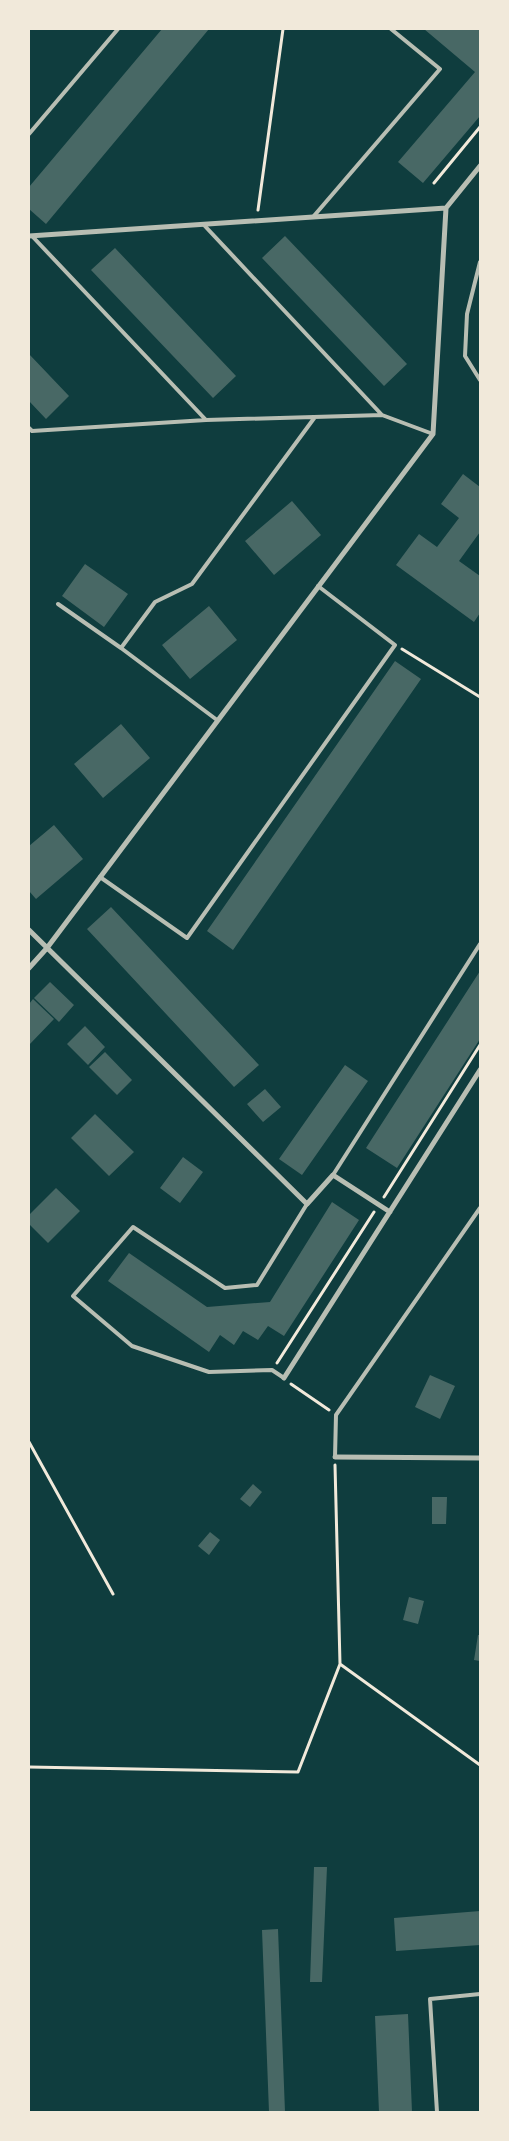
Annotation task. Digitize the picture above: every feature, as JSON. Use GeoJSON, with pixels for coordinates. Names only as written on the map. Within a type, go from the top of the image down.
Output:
{"type":"FeatureCollection","features":[{"type":"Feature","properties":{"kind":"street"},"geometry":{"type":"LineString","coordinates":[[29,968],[47,948],[100,878],[216,720],[433,434],[446,208],[480,166]]}},
{"type":"Feature","properties":{"kind":"street"},"geometry":{"type":"LineString","coordinates":[[31,236],[446,208]]}},
{"type":"Feature","properties":{"kind":"street"},"geometry":{"type":"LineString","coordinates":[[29,930],[307,1204],[333,1175],[390,1212]]}},
{"type":"Feature","properties":{"kind":"street"},"geometry":{"type":"LineString","coordinates":[[284,1378],[480,1070]]}},
{"type":"Feature","properties":{"kind":"street"},"geometry":{"type":"LineString","coordinates":[[335,1456],[480,1458]]}},
{"type":"Feature","properties":{"kind":"lane"},"geometry":{"type":"LineString","coordinates":[[29,134],[118,29]]}},
{"type":"Feature","properties":{"kind":"lane"},"geometry":{"type":"LineString","coordinates":[[313,217],[440,69],[391,29]]}},
{"type":"Feature","properties":{"kind":"lane"},"geometry":{"type":"LineString","coordinates":[[203,224],[382,415]]}},
{"type":"Feature","properties":{"kind":"lane"},"geometry":{"type":"LineString","coordinates":[[31,236],[206,420]]}},
{"type":"Feature","properties":{"kind":"lane"},"geometry":{"type":"LineString","coordinates":[[480,262],[467,314],[465,356],[480,380]]}},
{"type":"Feature","properties":{"kind":"lane"},"geometry":{"type":"LineString","coordinates":[[29,428],[32,431],[206,420],[382,415],[433,434]]}},
{"type":"Feature","properties":{"kind":"lane"},"geometry":{"type":"LineString","coordinates":[[121,648],[154,602],[192,584],[315,417]]}},
{"type":"Feature","properties":{"kind":"lane"},"geometry":{"type":"LineString","coordinates":[[100,878],[187,938],[395,645],[318,586]]}},
{"type":"Feature","properties":{"kind":"lane"},"geometry":{"type":"LineString","coordinates":[[58,604],[121,648],[216,720]]}},
{"type":"Feature","properties":{"kind":"lane"},"geometry":{"type":"LineString","coordinates":[[333,1175],[480,944]]}},
{"type":"Feature","properties":{"kind":"lane"},"geometry":{"type":"LineString","coordinates":[[284,1378],[272,1370],[209,1372],[132,1346],[73,1296],[133,1227],[225,1288],[257,1285],[307,1204]]}},
{"type":"Feature","properties":{"kind":"lane"},"geometry":{"type":"LineString","coordinates":[[335,1456],[336,1415],[480,1208]]}},
{"type":"Feature","properties":{"kind":"lane"},"geometry":{"type":"LineString","coordinates":[[437,2112],[430,1999],[480,1994]]}},
{"type":"Feature","properties":{"kind":"path"},"geometry":{"type":"LineString","coordinates":[[257,221],[283,29]]}},
{"type":"Feature","properties":{"kind":"path"},"geometry":{"type":"LineString","coordinates":[[434,183],[480,127]]}},
{"type":"Feature","properties":{"kind":"path"},"geometry":{"type":"LineString","coordinates":[[395,645],[480,698]]}},
{"type":"Feature","properties":{"kind":"path"},"geometry":{"type":"LineString","coordinates":[[284,1378],[336,1415]]}},
{"type":"Feature","properties":{"kind":"path"},"geometry":{"type":"LineString","coordinates":[[29,1442],[113,1594]]}},
{"type":"Feature","properties":{"kind":"path"},"geometry":{"type":"LineString","coordinates":[[29,1767],[298,1772],[340,1664],[335,1456]]}},
{"type":"Feature","properties":{"kind":"path"},"geometry":{"type":"LineString","coordinates":[[340,1664],[480,1765]]}},
{"type":"Feature","properties":{"kind":"building"},"geometry":{"type":"Polygon","coordinates":[[[162,29],[209,29],[46,224],[29,209],[29,187],[162,29]]]}},
{"type":"Feature","properties":{"kind":"building"},"geometry":{"type":"Polygon","coordinates":[[[424,29],[480,29],[480,116],[423,183],[398,162],[475,72],[424,29]]]}},
{"type":"Feature","properties":{"kind":"building"},"geometry":{"type":"Polygon","coordinates":[[[285,236],[407,364],[384,386],[262,258],[285,236]]]}},
{"type":"Feature","properties":{"kind":"building"},"geometry":{"type":"Polygon","coordinates":[[[115,248],[236,376],[213,398],[91,270],[115,248]]]}},
{"type":"Feature","properties":{"kind":"building"},"geometry":{"type":"Polygon","coordinates":[[[29,354],[69,396],[46,419],[29,401],[29,354]]]}},
{"type":"Feature","properties":{"kind":"building"},"geometry":{"type":"Polygon","coordinates":[[[463,474],[480,487],[480,532],[459,561],[480,576],[480,613],[474,622],[396,565],[419,534],[437,547],[459,518],[441,504],[463,474]]]}},
{"type":"Feature","properties":{"kind":"building"},"geometry":{"type":"Polygon","coordinates":[[[292,501],[321,535],[274,575],[245,541],[292,501]]]}},
{"type":"Feature","properties":{"kind":"building"},"geometry":{"type":"Polygon","coordinates":[[[85,564],[128,594],[104,627],[62,596],[85,564]]]}},
{"type":"Feature","properties":{"kind":"building"},"geometry":{"type":"Polygon","coordinates":[[[209,606],[237,640],[190,679],[162,645],[209,606]]]}},
{"type":"Feature","properties":{"kind":"building"},"geometry":{"type":"Polygon","coordinates":[[[395,661],[421,679],[233,950],[207,931],[395,661]]]}},
{"type":"Feature","properties":{"kind":"building"},"geometry":{"type":"Polygon","coordinates":[[[121,724],[150,758],[103,798],[74,764],[121,724]]]}},
{"type":"Feature","properties":{"kind":"building"},"geometry":{"type":"Polygon","coordinates":[[[54,825],[83,859],[36,899],[29,891],[29,846],[54,825]]]}},
{"type":"Feature","properties":{"kind":"building"},"geometry":{"type":"Polygon","coordinates":[[[111,907],[259,1065],[234,1087],[87,929],[111,907]]]}},
{"type":"Feature","properties":{"kind":"building"},"geometry":{"type":"Polygon","coordinates":[[[480,971],[480,1039],[397,1168],[366,1148],[480,971]]]}},
{"type":"Feature","properties":{"kind":"building"},"geometry":{"type":"Polygon","coordinates":[[[50,982],[74,1005],[59,1022],[34,998],[50,982]]]}},
{"type":"Feature","properties":{"kind":"building"},"geometry":{"type":"Polygon","coordinates":[[[33,999],[54,1019],[29,1045],[29,1004],[33,999]]]}},
{"type":"Feature","properties":{"kind":"building"},"geometry":{"type":"Polygon","coordinates":[[[85,1026],[105,1047],[88,1065],[67,1044],[85,1026]]]}},
{"type":"Feature","properties":{"kind":"building"},"geometry":{"type":"Polygon","coordinates":[[[105,1052],[132,1080],[117,1095],[89,1067],[105,1052]]]}},
{"type":"Feature","properties":{"kind":"building"},"geometry":{"type":"Polygon","coordinates":[[[345,1065],[368,1081],[302,1175],[279,1159],[345,1065]]]}},
{"type":"Feature","properties":{"kind":"building"},"geometry":{"type":"Polygon","coordinates":[[[265,1089],[281,1107],[263,1122],[247,1104],[265,1089]]]}},
{"type":"Feature","properties":{"kind":"building"},"geometry":{"type":"Polygon","coordinates":[[[95,1114],[134,1152],[109,1176],[71,1138],[95,1114]]]}},
{"type":"Feature","properties":{"kind":"building"},"geometry":{"type":"Polygon","coordinates":[[[183,1157],[203,1172],[180,1203],[160,1188],[183,1157]]]}},
{"type":"Feature","properties":{"kind":"building"},"geometry":{"type":"Polygon","coordinates":[[[56,1188],[80,1211],[48,1243],[29,1224],[29,1215],[56,1188]]]}},
{"type":"Feature","properties":{"kind":"building"},"geometry":{"type":"Polygon","coordinates":[[[332,1202],[359,1220],[284,1336],[268,1326],[258,1340],[243,1331],[234,1345],[220,1335],[209,1352],[108,1281],[129,1253],[207,1307],[270,1302],[332,1202]]]}},
{"type":"Feature","properties":{"kind":"building"},"geometry":{"type":"Polygon","coordinates":[[[430,1375],[455,1386],[440,1419],[415,1407],[430,1375]]]}},
{"type":"Feature","properties":{"kind":"building"},"geometry":{"type":"Polygon","coordinates":[[[253,1484],[262,1492],[250,1507],[240,1499],[253,1484]]]}},
{"type":"Feature","properties":{"kind":"building"},"geometry":{"type":"Polygon","coordinates":[[[432,1497],[447,1497],[446,1524],[432,1524],[432,1497]]]}},
{"type":"Feature","properties":{"kind":"building"},"geometry":{"type":"Polygon","coordinates":[[[210,1532],[220,1540],[209,1555],[198,1546],[210,1532]]]}},
{"type":"Feature","properties":{"kind":"building"},"geometry":{"type":"Polygon","coordinates":[[[409,1597],[424,1601],[418,1624],[403,1620],[409,1597]]]}},
{"type":"Feature","properties":{"kind":"building"},"geometry":{"type":"Polygon","coordinates":[[[478,1635],[480,1635],[480,1661],[474,1660],[478,1635]]]}},
{"type":"Feature","properties":{"kind":"building"},"geometry":{"type":"Polygon","coordinates":[[[314,1867],[327,1867],[322,1982],[310,1982],[314,1867]]]}},
{"type":"Feature","properties":{"kind":"building"},"geometry":{"type":"Polygon","coordinates":[[[480,1911],[480,1945],[396,1951],[394,1918],[480,1911]]]}},
{"type":"Feature","properties":{"kind":"building"},"geometry":{"type":"Polygon","coordinates":[[[278,1929],[285,2112],[269,2112],[262,1930],[278,1929]]]}},
{"type":"Feature","properties":{"kind":"building"},"geometry":{"type":"Polygon","coordinates":[[[408,2014],[412,2112],[379,2112],[375,2016],[408,2014]]]}}]}
